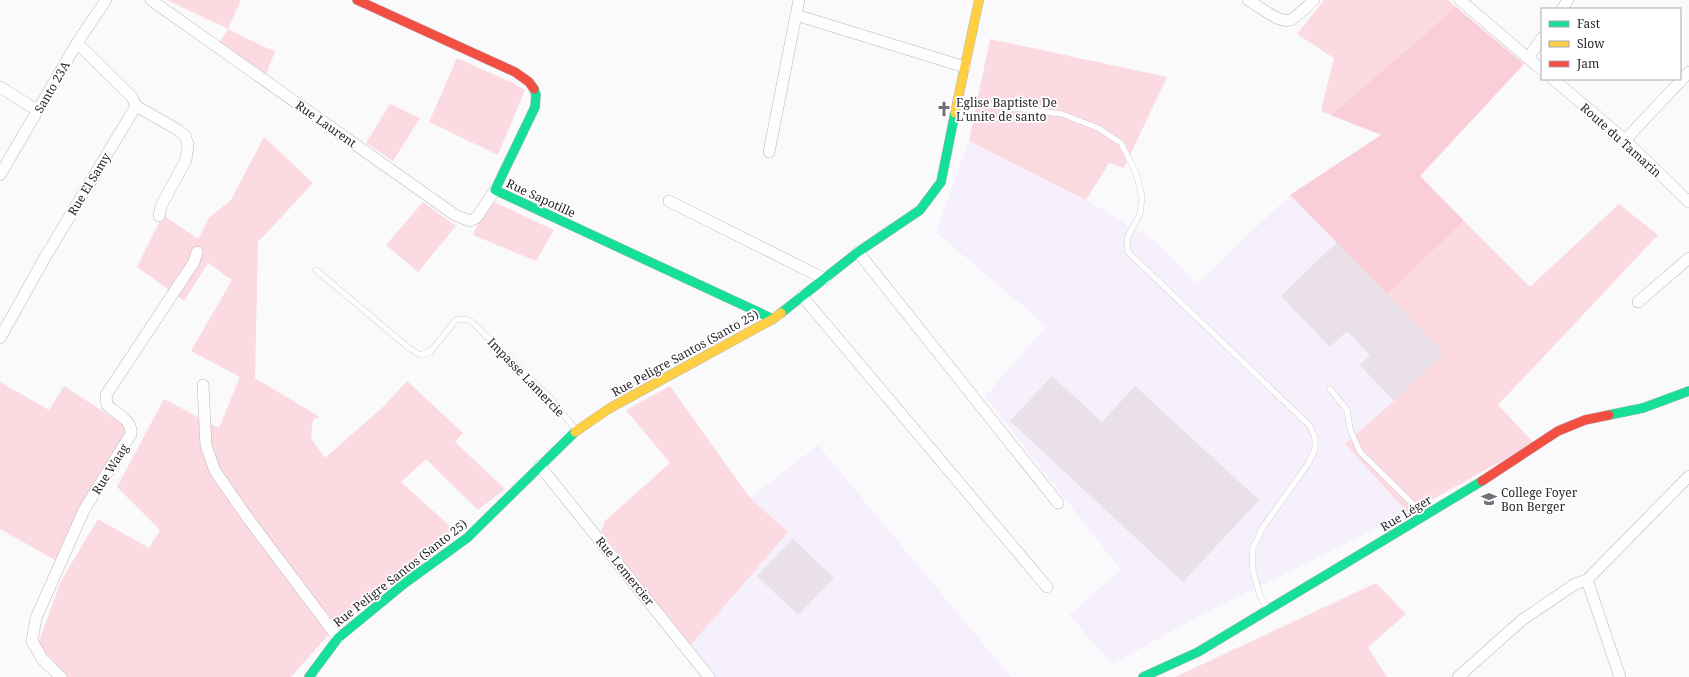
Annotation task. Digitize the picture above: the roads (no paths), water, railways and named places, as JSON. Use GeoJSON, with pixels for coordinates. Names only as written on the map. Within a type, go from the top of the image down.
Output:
{"type":"FeatureCollection","features":[{"type":"Feature","properties":{"kind":"street","name":"Santo 23A"},"geometry":{"type":"LineString","coordinates":[[0,175],[77,43],[106,0]]}},
{"type":"Feature","properties":{"kind":"street","name":"Rue Laurent"},"geometry":{"type":"LineString","coordinates":[[151,0],[464,220],[470,221],[477,217],[495,190]]}},
{"type":"Feature","properties":{"kind":"street","name":"Rue Sapotille"},"geometry":{"type":"LineString","coordinates":[[357,0],[515,72],[526,78],[534,87],[537,97],[535,107],[495,190],[773,319]]}},
{"type":"Feature","properties":{"kind":"street"},"geometry":{"type":"LineString","coordinates":[[768,152],[798,0]]}},
{"type":"Feature","properties":{"kind":"street","name":"Rue Peligre Santos (Santo 25)"},"geometry":{"type":"LineString","coordinates":[[309,677],[338,638],[405,582],[467,538],[576,430],[610,408],[773,319],[858,252],[920,210],[941,182],[979,0]]}},
{"type":"Feature","properties":{"kind":"street"},"geometry":{"type":"LineString","coordinates":[[1248,0],[1285,21],[1291,20],[1314,0]]}},
{"type":"Feature","properties":{"kind":"street"},"geometry":{"type":"LineString","coordinates":[[1460,0],[1541,69]]}},
{"type":"Feature","properties":{"kind":"street"},"geometry":{"type":"LineString","coordinates":[[796,15],[965,67]]}},
{"type":"Feature","properties":{"kind":"street"},"geometry":{"type":"LineString","coordinates":[[1528,58],[1541,39]]}},
{"type":"Feature","properties":{"kind":"street"},"geometry":{"type":"LineString","coordinates":[[77,43],[132,97],[136,106],[178,130],[185,136],[188,144],[186,160],[161,206],[159,216]]}},
{"type":"Feature","properties":{"kind":"street"},"geometry":{"type":"LineString","coordinates":[[1624,140],[1689,72]]}},
{"type":"Feature","properties":{"kind":"street","name":"Route du Tamarin"},"geometry":{"type":"LineString","coordinates":[[1554,80],[1624,140],[1689,202]]}},
{"type":"Feature","properties":{"kind":"street"},"geometry":{"type":"LineString","coordinates":[[0,87],[38,111]]}},
{"type":"Feature","properties":{"kind":"street","name":"Rue El Samy"},"geometry":{"type":"LineString","coordinates":[[0,338],[44,259],[136,106]]}},
{"type":"Feature","properties":{"kind":"street"},"geometry":{"type":"LineString","coordinates":[[669,201],[825,279]]}},
{"type":"Feature","properties":{"kind":"street","name":"Rue Waag"},"geometry":{"type":"LineString","coordinates":[[61,677],[43,660],[32,642],[36,618],[84,510],[131,434],[132,429],[129,424],[107,405],[106,395],[194,262],[197,252]]}},
{"type":"Feature","properties":{"kind":"street"},"geometry":{"type":"LineString","coordinates":[[858,252],[1058,503]]}},
{"type":"Feature","properties":{"kind":"street"},"geometry":{"type":"LineString","coordinates":[[1638,302],[1689,258]]}},
{"type":"Feature","properties":{"kind":"street"},"geometry":{"type":"LineString","coordinates":[[802,296],[1047,587]]}},
{"type":"Feature","properties":{"kind":"street"},"geometry":{"type":"LineString","coordinates":[[203,385],[206,446],[215,471],[247,517],[338,638]]}},
{"type":"Feature","properties":{"kind":"street","name":"Rue Léger"},"geometry":{"type":"LineString","coordinates":[[1143,677],[1198,652],[1472,488],[1558,431],[1585,420],[1643,408],[1688,393]]}},
{"type":"Feature","properties":{"kind":"street","name":"Rue Lemercier"},"geometry":{"type":"LineString","coordinates":[[540,466],[710,677]]}},
{"type":"Feature","properties":{"kind":"street"},"geometry":{"type":"LineString","coordinates":[[1458,677],[1522,620],[1575,584],[1587,580],[1689,476]]}},
{"type":"Feature","properties":{"kind":"street"},"geometry":{"type":"LineString","coordinates":[[1587,580],[1620,677]]}},
{"type":"Feature","properties":{"kind":"lane"},"geometry":{"type":"LineString","coordinates":[[958,101],[1062,114],[1098,128],[1121,143],[1136,173],[1142,197],[1140,214],[1127,238],[1128,252],[1310,426],[1315,438],[1315,449],[1308,464],[1263,527],[1252,550],[1255,577],[1260,596],[1268,609]]}},
{"type":"Feature","properties":{"kind":"lane","name":"Impasse Lamercie"},"geometry":{"type":"LineString","coordinates":[[316,270],[409,348],[420,355],[430,352],[456,320],[469,320],[551,399],[576,430]]}},
{"type":"Feature","properties":{"kind":"lane"},"geometry":{"type":"LineString","coordinates":[[1330,389],[1347,410],[1350,429],[1360,452],[1416,507],[1427,515]]}},
{"type":"Feature","properties":{"kind":"place","name":"Eglise Baptiste De L'unite de santo"},"geometry":{"type":"Point","coordinates":[944,109]}},
{"type":"Feature","properties":{"kind":"place","name":"College Foyer Bon Berger"},"geometry":{"type":"Point","coordinates":[1489,499]}}]}
